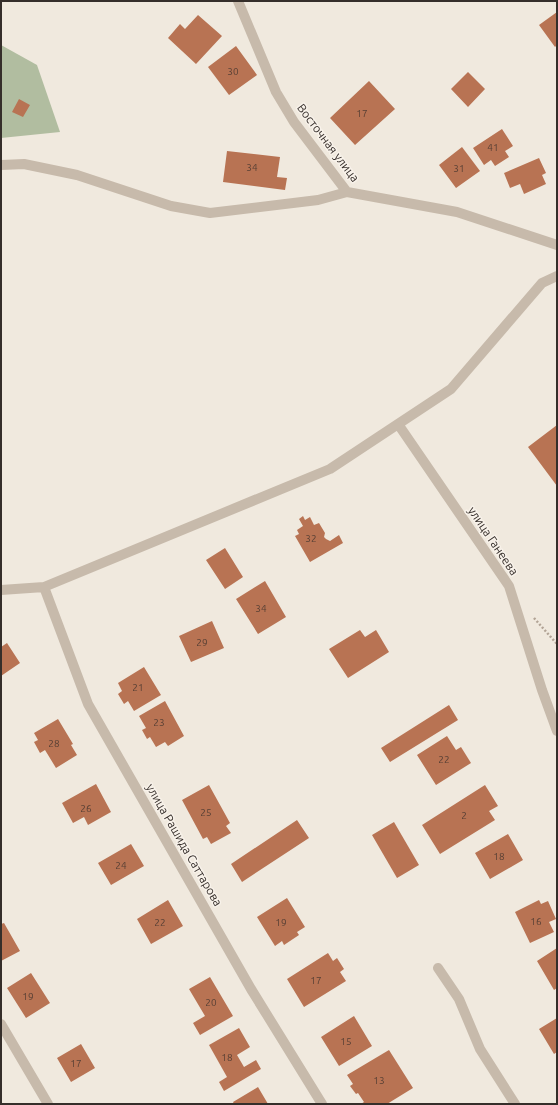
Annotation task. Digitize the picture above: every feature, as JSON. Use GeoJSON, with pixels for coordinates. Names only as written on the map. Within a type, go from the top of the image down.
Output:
{"type":"FeatureCollection","features":[{"type":"Feature","properties":{"kind":"street","name":"Восточная улица"},"geometry":{"type":"LineString","coordinates":[[238,1],[276,92],[294,122],[347,192],[457,212],[557,244]]}},
{"type":"Feature","properties":{"kind":"street"},"geometry":{"type":"LineString","coordinates":[[1,165],[24,164],[77,175],[171,206],[210,213],[318,200],[347,192]]}},
{"type":"Feature","properties":{"kind":"street"},"geometry":{"type":"LineString","coordinates":[[1,590],[44,587],[330,469],[451,389],[542,283],[557,276]]}},
{"type":"Feature","properties":{"kind":"street","name":"улица Ганеева"},"geometry":{"type":"LineString","coordinates":[[398,424],[509,586],[542,690],[557,731]]}},
{"type":"Feature","properties":{"kind":"street","name":"улица Рашида Саттарова"},"geometry":{"type":"LineString","coordinates":[[44,587],[88,704],[251,989],[322,1104]]}},
{"type":"Feature","properties":{"kind":"street"},"geometry":{"type":"LineString","coordinates":[[438,968],[458,999],[480,1049],[515,1104]]}},
{"type":"Feature","properties":{"kind":"street"},"geometry":{"type":"LineString","coordinates":[[1,1024],[48,1104]]}},
{"type":"Feature","properties":{"kind":"green space"},"geometry":{"type":"Polygon","coordinates":[[[1,45],[37,65],[60,132],[1,138],[1,45]]]}},
{"type":"Feature","properties":{"kind":"building"},"geometry":{"type":"Polygon","coordinates":[[[557,12],[557,45],[555,47],[539,25],[557,12]]]}},
{"type":"Feature","properties":{"kind":"building"},"geometry":{"type":"Polygon","coordinates":[[[198,15],[222,36],[196,64],[168,38],[180,24],[185,29],[198,15]]]}},
{"type":"Feature","properties":{"kind":"building"},"geometry":{"type":"Polygon","coordinates":[[[236,46],[257,75],[229,95],[208,67],[236,46]]]}},
{"type":"Feature","properties":{"kind":"building"},"geometry":{"type":"Polygon","coordinates":[[[468,72],[485,89],[468,107],[451,89],[468,72]]]}},
{"type":"Feature","properties":{"kind":"building"},"geometry":{"type":"Polygon","coordinates":[[[369,81],[395,109],[355,145],[330,118],[369,81]]]}},
{"type":"Feature","properties":{"kind":"building"},"geometry":{"type":"Polygon","coordinates":[[[19,99],[30,105],[23,117],[12,112],[19,99]]]}},
{"type":"Feature","properties":{"kind":"building"},"geometry":{"type":"Polygon","coordinates":[[[502,129],[513,146],[505,151],[509,157],[495,166],[491,160],[484,165],[473,148],[502,129]]]}},
{"type":"Feature","properties":{"kind":"building"},"geometry":{"type":"Polygon","coordinates":[[[462,147],[480,171],[456,188],[439,165],[462,147]]]}},
{"type":"Feature","properties":{"kind":"building"},"geometry":{"type":"Polygon","coordinates":[[[227,151],[280,157],[277,177],[287,178],[285,190],[223,182],[227,151]]]}},
{"type":"Feature","properties":{"kind":"building"},"geometry":{"type":"Polygon","coordinates":[[[539,158],[546,173],[542,175],[546,184],[524,194],[520,184],[510,188],[504,173],[539,158]]]}},
{"type":"Feature","properties":{"kind":"building"},"geometry":{"type":"Polygon","coordinates":[[[557,425],[557,486],[528,447],[557,425]]]}},
{"type":"Feature","properties":{"kind":"building"},"geometry":{"type":"Polygon","coordinates":[[[303,516],[305,520],[310,517],[314,525],[319,523],[325,533],[324,537],[326,539],[330,541],[339,535],[343,543],[310,562],[295,536],[299,534],[297,530],[303,526],[299,519],[303,516]]]}},
{"type":"Feature","properties":{"kind":"building"},"geometry":{"type":"Polygon","coordinates":[[[225,548],[243,577],[225,589],[206,560],[225,548]]]}},
{"type":"Feature","properties":{"kind":"building"},"geometry":{"type":"Polygon","coordinates":[[[265,581],[286,617],[258,634],[236,599],[265,581]]]}},
{"type":"Feature","properties":{"kind":"building"},"geometry":{"type":"Polygon","coordinates":[[[212,621],[224,648],[191,662],[179,636],[212,621]]]}},
{"type":"Feature","properties":{"kind":"building"},"geometry":{"type":"Polygon","coordinates":[[[360,630],[365,637],[376,630],[389,652],[348,678],[329,649],[360,630]]]}},
{"type":"Feature","properties":{"kind":"building"},"geometry":{"type":"Polygon","coordinates":[[[7,643],[20,663],[1,676],[1,647],[7,643]]]}},
{"type":"Feature","properties":{"kind":"building"},"geometry":{"type":"Polygon","coordinates":[[[144,667],[161,695],[134,711],[128,701],[124,704],[118,694],[122,691],[118,683],[144,667]]]}},
{"type":"Feature","properties":{"kind":"building"},"geometry":{"type":"Polygon","coordinates":[[[165,701],[184,736],[168,746],[165,742],[156,747],[150,737],[147,739],[142,730],[146,728],[139,716],[165,701]]]}},
{"type":"Feature","properties":{"kind":"building"},"geometry":{"type":"Polygon","coordinates":[[[449,705],[458,720],[390,762],[381,748],[449,705]]]}},
{"type":"Feature","properties":{"kind":"building"},"geometry":{"type":"Polygon","coordinates":[[[58,719],[73,744],[71,745],[77,755],[56,768],[45,750],[40,753],[34,742],[38,740],[34,733],[58,719]]]}},
{"type":"Feature","properties":{"kind":"building"},"geometry":{"type":"Polygon","coordinates":[[[447,736],[456,750],[461,747],[471,763],[436,785],[417,755],[447,736]]]}},
{"type":"Feature","properties":{"kind":"building"},"geometry":{"type":"Polygon","coordinates":[[[96,784],[111,812],[88,825],[84,817],[73,823],[62,803],[96,784]]]}},
{"type":"Feature","properties":{"kind":"building"},"geometry":{"type":"Polygon","coordinates":[[[209,785],[230,823],[226,826],[231,833],[211,844],[207,837],[203,839],[182,800],[209,785]]]}},
{"type":"Feature","properties":{"kind":"building"},"geometry":{"type":"Polygon","coordinates":[[[485,785],[498,806],[489,811],[495,820],[440,854],[422,825],[485,785]]]}},
{"type":"Feature","properties":{"kind":"building"},"geometry":{"type":"Polygon","coordinates":[[[297,820],[309,838],[242,882],[231,864],[297,820]]]}},
{"type":"Feature","properties":{"kind":"building"},"geometry":{"type":"Polygon","coordinates":[[[394,822],[419,865],[397,878],[372,835],[394,822]]]}},
{"type":"Feature","properties":{"kind":"building"},"geometry":{"type":"Polygon","coordinates":[[[508,834],[523,860],[490,879],[475,853],[508,834]]]}},
{"type":"Feature","properties":{"kind":"building"},"geometry":{"type":"Polygon","coordinates":[[[131,844],[144,866],[111,885],[98,863],[131,844]]]}},
{"type":"Feature","properties":{"kind":"building"},"geometry":{"type":"Polygon","coordinates":[[[287,898],[305,927],[297,932],[299,935],[284,945],[282,941],[275,946],[257,917],[287,898]]]}},
{"type":"Feature","properties":{"kind":"building"},"geometry":{"type":"Polygon","coordinates":[[[168,900],[183,926],[151,944],[137,919],[168,900]]]}},
{"type":"Feature","properties":{"kind":"building"},"geometry":{"type":"Polygon","coordinates":[[[539,900],[541,904],[548,901],[556,919],[549,922],[554,932],[530,943],[515,912],[539,900]]]}},
{"type":"Feature","properties":{"kind":"building"},"geometry":{"type":"Polygon","coordinates":[[[4,923],[20,951],[1,961],[1,924],[4,923]]]}},
{"type":"Feature","properties":{"kind":"building"},"geometry":{"type":"Polygon","coordinates":[[[557,948],[557,988],[554,990],[537,961],[557,948]]]}},
{"type":"Feature","properties":{"kind":"building"},"geometry":{"type":"Polygon","coordinates":[[[328,953],[333,961],[337,958],[344,969],[340,972],[346,981],[304,1007],[287,979],[328,953]]]}},
{"type":"Feature","properties":{"kind":"building"},"geometry":{"type":"Polygon","coordinates":[[[31,973],[50,1003],[26,1018],[7,988],[31,973]]]}},
{"type":"Feature","properties":{"kind":"building"},"geometry":{"type":"Polygon","coordinates":[[[210,977],[233,1016],[200,1035],[193,1023],[205,1016],[189,989],[210,977]]]}},
{"type":"Feature","properties":{"kind":"building"},"geometry":{"type":"Polygon","coordinates":[[[354,1016],[372,1046],[339,1066],[321,1037],[354,1016]]]}},
{"type":"Feature","properties":{"kind":"building"},"geometry":{"type":"Polygon","coordinates":[[[557,1018],[557,1052],[554,1054],[539,1029],[557,1018]]]}},
{"type":"Feature","properties":{"kind":"building"},"geometry":{"type":"Polygon","coordinates":[[[239,1028],[250,1047],[237,1055],[244,1067],[256,1060],[261,1069],[224,1091],[219,1082],[227,1077],[209,1045],[239,1028]]]}},
{"type":"Feature","properties":{"kind":"building"},"geometry":{"type":"Polygon","coordinates":[[[81,1044],[95,1068],[71,1082],[57,1058],[81,1044]]]}},
{"type":"Feature","properties":{"kind":"building"},"geometry":{"type":"Polygon","coordinates":[[[389,1050],[413,1088],[387,1104],[361,1104],[364,1102],[358,1093],[356,1094],[350,1086],[353,1084],[347,1075],[389,1050]]]}},
{"type":"Feature","properties":{"kind":"building"},"geometry":{"type":"Polygon","coordinates":[[[258,1087],[268,1104],[234,1104],[233,1102],[258,1087]]]}}]}
